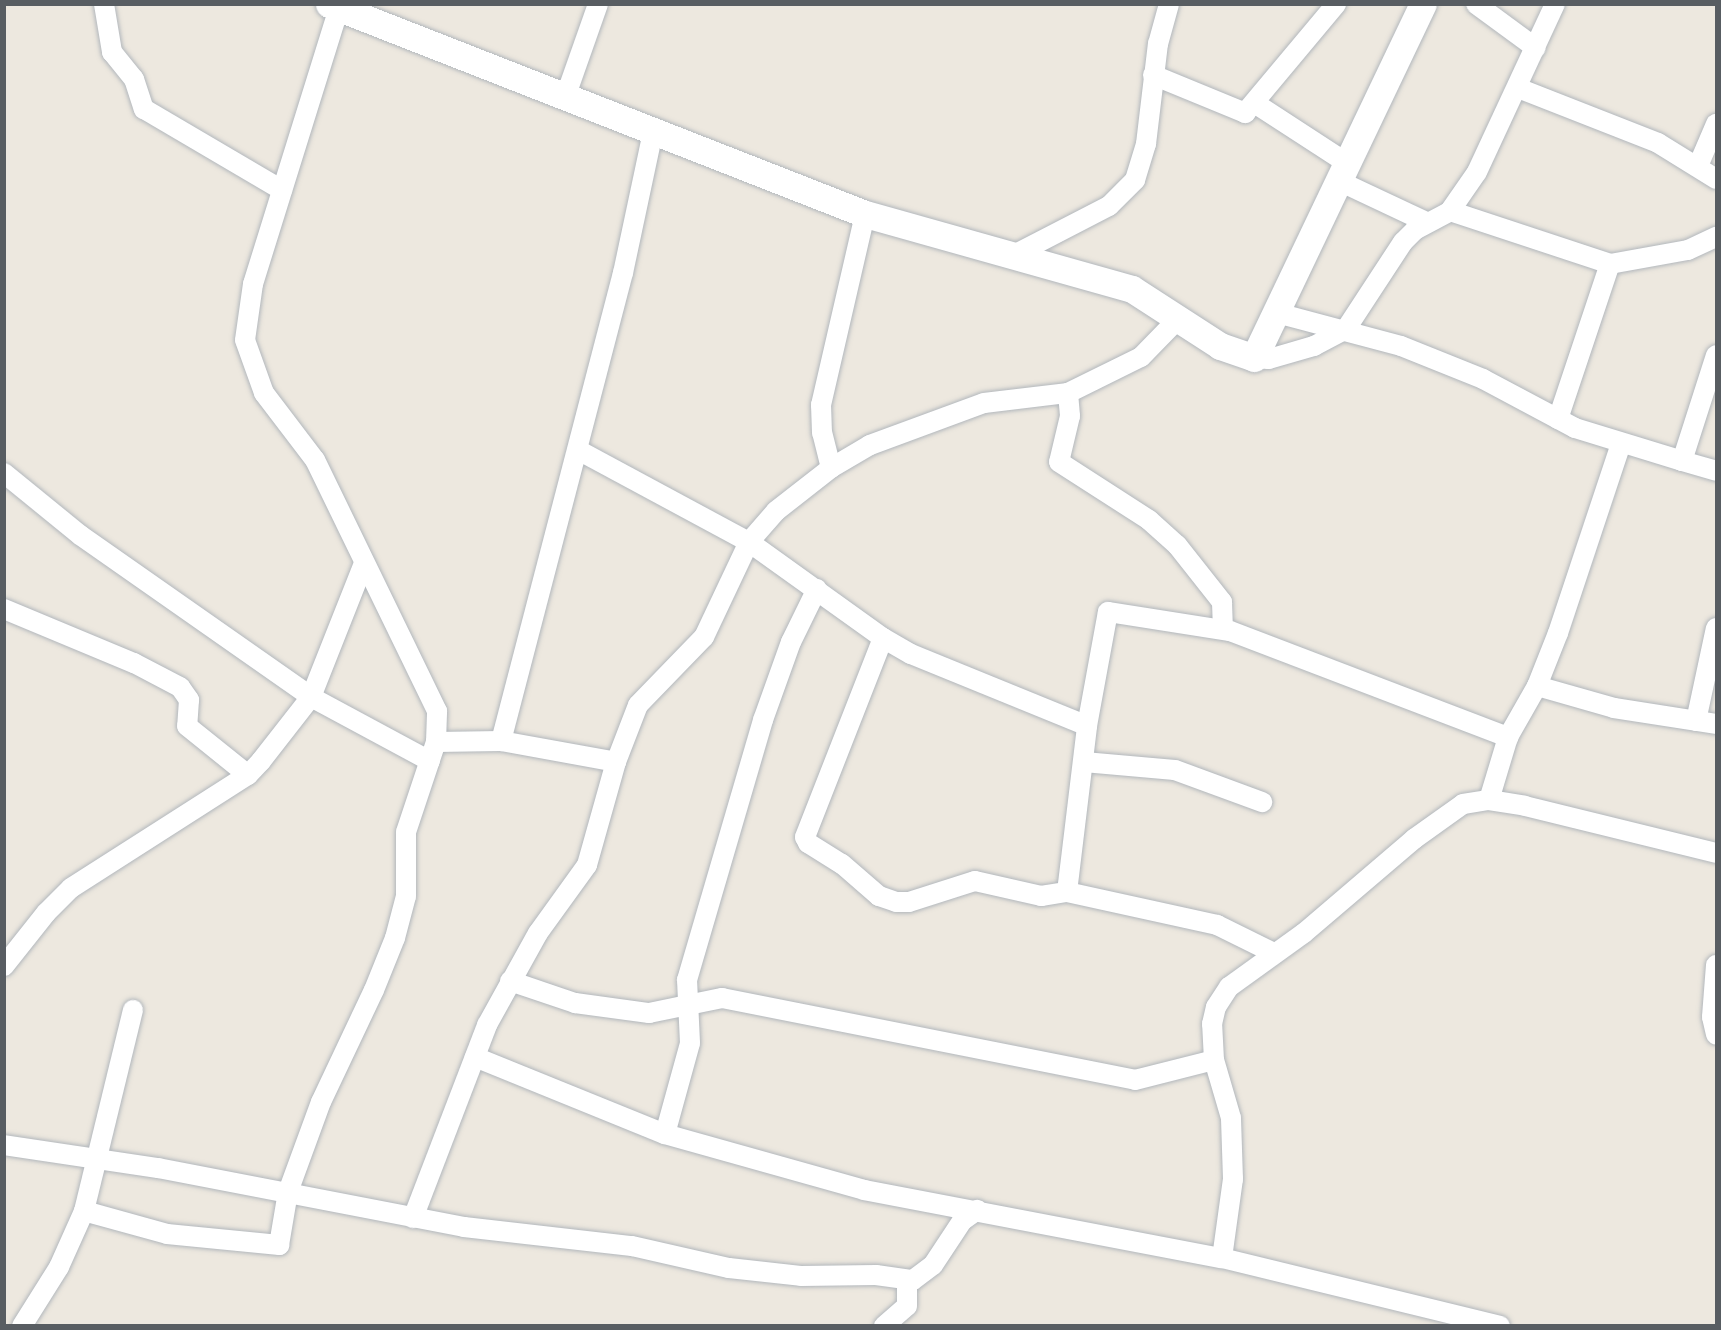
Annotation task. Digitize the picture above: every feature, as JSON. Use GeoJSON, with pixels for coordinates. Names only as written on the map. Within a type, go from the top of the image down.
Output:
{"type":"FeatureCollection","features":[{"type":"Feature","properties":{"kind":"street"},"geometry":{"type":"LineString","coordinates":[[104,4],[112,52],[134,80],[144,109],[282,190]]}},
{"type":"Feature","properties":{"kind":"street"},"geometry":{"type":"LineString","coordinates":[[566,95],[598,4]]}},
{"type":"Feature","properties":{"kind":"street"},"geometry":{"type":"LineString","coordinates":[[1014,255],[1109,206],[1135,180],[1146,144],[1153,75],[1169,4]]}},
{"type":"Feature","properties":{"kind":"street"},"geometry":{"type":"LineString","coordinates":[[1153,75],[1245,112],[1256,104],[1336,4]]}},
{"type":"Feature","properties":{"kind":"street"},"geometry":{"type":"LineString","coordinates":[[1476,4],[1536,48]]}},
{"type":"Feature","properties":{"kind":"street"},"geometry":{"type":"LineString","coordinates":[[84,1211],[167,1234],[276,1248],[281,1242],[288,1192],[321,1102],[395,938],[406,896],[406,832],[433,751],[437,711],[433,696],[315,460],[264,393],[245,340],[253,284],[334,6],[865,214],[1132,289],[1220,346],[1254,358],[1269,359],[1314,346],[1346,329],[1403,242],[1426,222],[1450,211],[1478,172],[1555,4]]}},
{"type":"Feature","properties":{"kind":"street"},"geometry":{"type":"LineString","coordinates":[[1254,358],[1343,172],[1416,7]]}},
{"type":"Feature","properties":{"kind":"street"},"geometry":{"type":"LineString","coordinates":[[1518,88],[1639,135],[1716,178]]}},
{"type":"Feature","properties":{"kind":"street"},"geometry":{"type":"LineString","coordinates":[[1256,104],[1343,172],[1426,222]]}},
{"type":"Feature","properties":{"kind":"street"},"geometry":{"type":"LineString","coordinates":[[1698,166],[1716,124]]}},
{"type":"Feature","properties":{"kind":"street"},"geometry":{"type":"LineString","coordinates":[[501,741],[623,273],[653,132]]}},
{"type":"Feature","properties":{"kind":"street"},"geometry":{"type":"LineString","coordinates":[[1450,211],[1610,264],[1688,250],[1716,237]]}},
{"type":"Feature","properties":{"kind":"street"},"geometry":{"type":"LineString","coordinates":[[831,468],[822,433],[821,405],[865,214]]}},
{"type":"Feature","properties":{"kind":"street"},"geometry":{"type":"LineString","coordinates":[[1558,419],[1610,264]]}},
{"type":"Feature","properties":{"kind":"street"},"geometry":{"type":"LineString","coordinates":[[1277,313],[1346,329],[1401,346],[1483,379],[1558,419],[1621,444],[1716,471]]}},
{"type":"Feature","properties":{"kind":"street"},"geometry":{"type":"LineString","coordinates":[[413,1218],[475,1057],[510,981],[546,920],[587,866],[616,762],[641,699],[709,629],[749,542],[776,511],[831,468],[891,435],[984,403],[1068,393],[1141,357],[1179,318]]}},
{"type":"Feature","properties":{"kind":"street"},"geometry":{"type":"LineString","coordinates":[[1682,461],[1708,410],[1716,355]]}},
{"type":"Feature","properties":{"kind":"street"},"geometry":{"type":"LineString","coordinates":[[1068,393],[1070,416],[1059,462],[1149,520],[1178,544],[1222,602],[1223,629]]}},
{"type":"Feature","properties":{"kind":"street"},"geometry":{"type":"LineString","coordinates":[[1489,800],[1508,737],[1537,686],[1621,444]]}},
{"type":"Feature","properties":{"kind":"street"},"geometry":{"type":"LineString","coordinates":[[578,450],[749,542],[883,638],[940,667],[1087,726]]}},
{"type":"Feature","properties":{"kind":"street"},"geometry":{"type":"LineString","coordinates":[[4,473],[80,535],[311,697],[433,751],[501,741],[616,762]]}},
{"type":"Feature","properties":{"kind":"street"},"geometry":{"type":"LineString","coordinates":[[4,966],[46,913],[71,888],[248,775],[278,743],[311,697],[364,562]]}},
{"type":"Feature","properties":{"kind":"street"},"geometry":{"type":"LineString","coordinates":[[665,1134],[690,1043],[687,980],[749,765],[791,642],[817,589]]}},
{"type":"Feature","properties":{"kind":"street"},"geometry":{"type":"LineString","coordinates":[[4,609],[134,663],[180,687],[189,700],[187,726],[248,775]]}},
{"type":"Feature","properties":{"kind":"street"},"geometry":{"type":"LineString","coordinates":[[1067,892],[1087,726],[1108,612],[1223,629],[1508,737]]}},
{"type":"Feature","properties":{"kind":"street"},"geometry":{"type":"LineString","coordinates":[[1696,721],[1716,628]]}},
{"type":"Feature","properties":{"kind":"street"},"geometry":{"type":"LineString","coordinates":[[883,638],[805,837],[807,843],[852,871],[879,896],[896,902],[909,902],[975,881],[1041,896],[1067,892],[1217,925],[1274,953]]}},
{"type":"Feature","properties":{"kind":"street"},"geometry":{"type":"LineString","coordinates":[[1537,686],[1614,708],[1716,724]]}},
{"type":"Feature","properties":{"kind":"street"},"geometry":{"type":"LineString","coordinates":[[1084,762],[1175,770],[1262,802]]}},
{"type":"Feature","properties":{"kind":"street"},"geometry":{"type":"LineString","coordinates":[[1222,1258],[1233,1179],[1231,1118],[1214,1060],[1212,1024],[1216,1007],[1229,987],[1304,933],[1463,804],[1489,800],[1716,853]]}},
{"type":"Feature","properties":{"kind":"street"},"geometry":{"type":"LineString","coordinates":[[1716,965],[1712,1017],[1716,1035]]}},
{"type":"Feature","properties":{"kind":"street"},"geometry":{"type":"LineString","coordinates":[[510,981],[575,1003],[638,1012],[658,1013],[688,1004],[722,998],[1134,1080],[1214,1060]]}},
{"type":"Feature","properties":{"kind":"street"},"geometry":{"type":"LineString","coordinates":[[22,1326],[60,1267],[84,1211],[133,1010]]}},
{"type":"Feature","properties":{"kind":"street"},"geometry":{"type":"LineString","coordinates":[[475,1057],[665,1134],[864,1190],[1222,1258],[1500,1326]]}},
{"type":"Feature","properties":{"kind":"street"},"geometry":{"type":"LineString","coordinates":[[4,1145],[288,1192],[413,1218],[506,1233],[632,1246],[729,1268],[801,1276],[876,1275],[907,1280],[923,1275],[956,1228],[977,1210]]}},
{"type":"Feature","properties":{"kind":"street"},"geometry":{"type":"LineString","coordinates":[[884,1326],[907,1306],[907,1280]]}}]}
